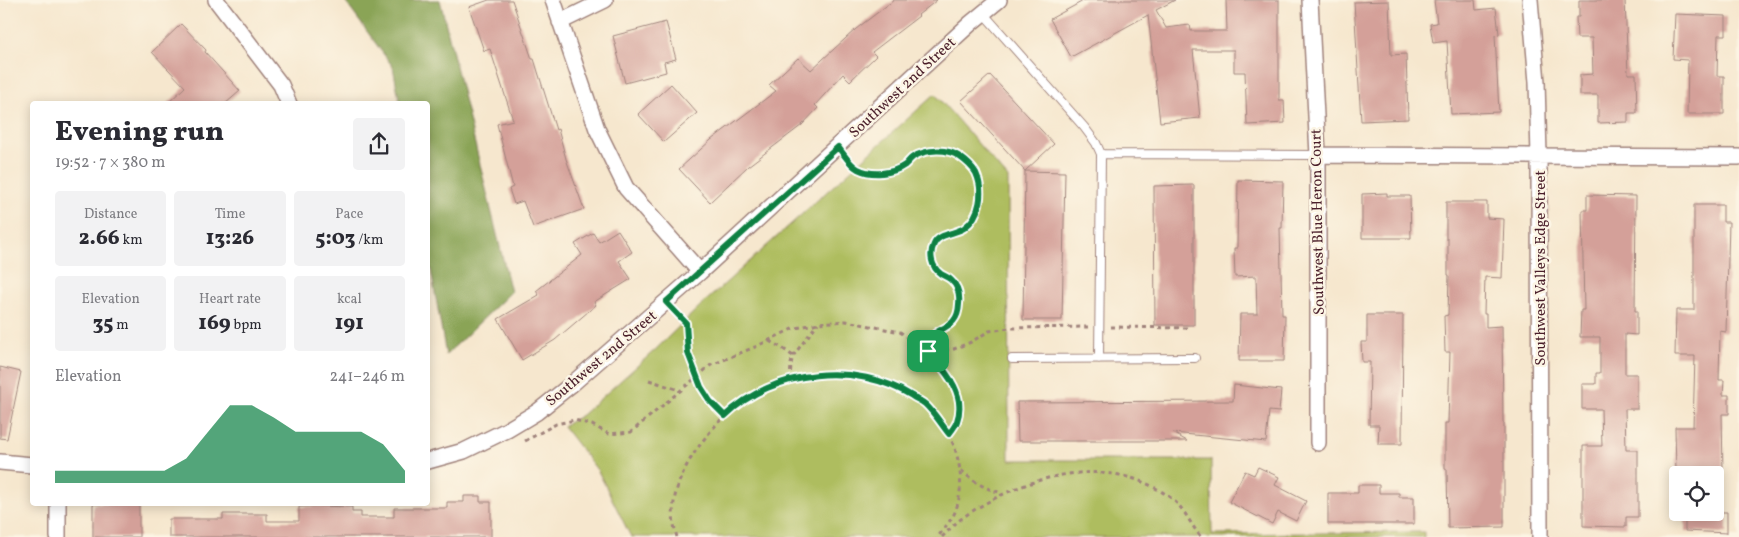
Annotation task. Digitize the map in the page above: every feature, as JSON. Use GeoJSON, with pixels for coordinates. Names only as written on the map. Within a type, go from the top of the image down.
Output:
{"type":"FeatureCollection","features":[{"type":"Feature","properties":{"kind":"street"},"geometry":{"type":"LineString","coordinates":[[216,0],[281,85],[288,101]]}},
{"type":"Feature","properties":{"kind":"street"},"geometry":{"type":"LineString","coordinates":[[553,0],[597,129],[626,188],[700,272]]}},
{"type":"Feature","properties":{"kind":"street"},"geometry":{"type":"LineString","coordinates":[[560,22],[605,0]]}},
{"type":"Feature","properties":{"kind":"street","name":"Southwest 2nd Street"},"geometry":{"type":"LineString","coordinates":[[430,461],[464,451],[508,430],[537,412],[572,384],[700,272],[999,0]]}},
{"type":"Feature","properties":{"kind":"street","name":"Southwest Blue Heron Court"},"geometry":{"type":"LineString","coordinates":[[1310,0],[1318,155],[1318,443]]}},
{"type":"Feature","properties":{"kind":"street","name":"Southwest Valleys Edge Street"},"geometry":{"type":"LineString","coordinates":[[1530,0],[1537,82],[1539,156],[1540,537]]}},
{"type":"Feature","properties":{"kind":"street"},"geometry":{"type":"LineString","coordinates":[[1318,155],[1739,157]]}},
{"type":"Feature","properties":{"kind":"street"},"geometry":{"type":"LineString","coordinates":[[0,462],[30,465]]}},
{"type":"Feature","properties":{"kind":"street"},"geometry":{"type":"LineString","coordinates":[[58,506],[58,537]]}},
{"type":"Feature","properties":{"kind":"lane"},"geometry":{"type":"LineString","coordinates":[[983,13],[1084,127],[1096,143],[1101,154],[1098,359]]}},
{"type":"Feature","properties":{"kind":"lane"},"geometry":{"type":"LineString","coordinates":[[1101,154],[1318,155]]}},
{"type":"Feature","properties":{"kind":"lane"},"geometry":{"type":"LineString","coordinates":[[1012,359],[1195,358]]}},
{"type":"Feature","properties":{"kind":"path"},"geometry":{"type":"LineString","coordinates":[[838,147],[857,169],[876,174],[890,172],[914,157],[939,150],[956,154],[969,163],[975,173],[980,187],[979,204],[974,217],[963,228],[940,237],[934,242],[931,253],[933,265],[940,273],[951,280],[959,292],[960,305],[956,318],[948,327],[936,332],[930,340],[928,351]]}},
{"type":"Feature","properties":{"kind":"path"},"geometry":{"type":"LineString","coordinates":[[666,302],[686,323],[688,353],[701,387],[710,401],[725,416]]}},
{"type":"Feature","properties":{"kind":"path"},"geometry":{"type":"LineString","coordinates":[[508,430],[522,443],[556,424],[574,420],[592,425],[609,434],[631,432],[710,365],[792,329],[818,323],[846,321],[900,332],[928,351],[948,374],[957,393],[960,406],[957,422],[949,434]]}},
{"type":"Feature","properties":{"kind":"path"},"geometry":{"type":"LineString","coordinates":[[790,380],[790,364],[793,356],[818,323]]}},
{"type":"Feature","properties":{"kind":"path"},"geometry":{"type":"LineString","coordinates":[[928,351],[954,349],[971,342],[989,331],[1009,328],[1191,328]]}},
{"type":"Feature","properties":{"kind":"path"},"geometry":{"type":"LineString","coordinates":[[768,341],[793,356]]}},
{"type":"Feature","properties":{"kind":"path"},"geometry":{"type":"LineString","coordinates":[[677,537],[673,525],[675,490],[689,461],[711,428],[732,410],[762,391],[790,380],[815,375],[848,374],[898,387],[926,404],[949,434],[954,445],[960,470],[961,486],[955,512],[938,537]]}},
{"type":"Feature","properties":{"kind":"path"},"geometry":{"type":"LineString","coordinates":[[648,380],[680,390]]}},
{"type":"Feature","properties":{"kind":"path"},"geometry":{"type":"LineString","coordinates":[[960,470],[973,482],[986,489],[1002,493]]}},
{"type":"Feature","properties":{"kind":"path"},"geometry":{"type":"LineString","coordinates":[[942,537],[963,517],[1002,493],[1047,478],[1079,472],[1107,473],[1131,478],[1153,486],[1172,499],[1186,513],[1201,537]]}},
{"type":"Feature","properties":{"kind":"green space"},"geometry":{"type":"Polygon","coordinates":[[[344,0],[440,0],[511,292],[446,355],[430,264],[430,101],[399,101],[393,67],[344,0]]]}},
{"type":"Feature","properties":{"kind":"green space"},"geometry":{"type":"Polygon","coordinates":[[[935,94],[1008,178],[1009,460],[1211,460],[1212,534],[1424,532],[1424,537],[631,537],[598,471],[563,426],[582,415],[655,350],[698,308],[935,94]]]}},
{"type":"Feature","properties":{"kind":"building"},"geometry":{"type":"Polygon","coordinates":[[[489,0],[512,0],[532,59],[534,59],[556,130],[558,129],[566,159],[584,209],[533,227],[523,201],[514,204],[509,189],[513,187],[497,124],[513,120],[490,49],[484,51],[469,7],[489,0]]]}},
{"type":"Feature","properties":{"kind":"building"},"geometry":{"type":"Polygon","coordinates":[[[894,0],[937,0],[872,52],[876,56],[850,81],[843,74],[815,105],[818,108],[802,125],[748,166],[710,202],[679,169],[711,140],[776,91],[769,85],[798,58],[811,70],[856,29],[894,0]]]}},
{"type":"Feature","properties":{"kind":"building"},"geometry":{"type":"Polygon","coordinates":[[[1085,0],[1175,0],[1156,10],[1166,28],[1190,25],[1191,31],[1227,31],[1226,0],[1279,0],[1279,100],[1284,100],[1285,123],[1247,125],[1245,72],[1234,72],[1234,50],[1193,50],[1200,118],[1160,122],[1148,15],[1071,57],[1050,19],[1085,0]]]}},
{"type":"Feature","properties":{"kind":"building"},"geometry":{"type":"Polygon","coordinates":[[[1434,0],[1475,0],[1476,10],[1496,8],[1499,34],[1495,35],[1499,112],[1451,114],[1447,41],[1433,43],[1430,24],[1437,23],[1434,0]]]}},
{"type":"Feature","properties":{"kind":"building"},"geometry":{"type":"Polygon","coordinates":[[[1579,0],[1625,0],[1628,74],[1636,74],[1637,113],[1628,113],[1628,122],[1598,123],[1598,95],[1580,95],[1580,75],[1593,74],[1592,38],[1577,38],[1576,17],[1579,17],[1579,0]]]}},
{"type":"Feature","properties":{"kind":"building"},"geometry":{"type":"Polygon","coordinates":[[[1389,1],[1391,55],[1406,54],[1408,119],[1361,121],[1354,2],[1389,1]]]}},
{"type":"Feature","properties":{"kind":"building"},"geometry":{"type":"Polygon","coordinates":[[[1675,14],[1726,16],[1726,35],[1718,35],[1717,76],[1724,76],[1724,114],[1687,114],[1688,60],[1673,59],[1675,14]]]}},
{"type":"Feature","properties":{"kind":"building"},"geometry":{"type":"Polygon","coordinates":[[[666,22],[676,59],[664,62],[666,72],[625,83],[613,36],[666,22]]]}},
{"type":"Feature","properties":{"kind":"building"},"geometry":{"type":"Polygon","coordinates":[[[181,24],[206,50],[205,52],[240,91],[228,101],[170,101],[185,87],[152,52],[181,24]]]}},
{"type":"Feature","properties":{"kind":"building"},"geometry":{"type":"Polygon","coordinates":[[[990,75],[1054,144],[1025,171],[961,101],[990,75]]]}},
{"type":"Feature","properties":{"kind":"building"},"geometry":{"type":"Polygon","coordinates":[[[671,84],[697,113],[664,142],[638,114],[671,84]]]}},
{"type":"Feature","properties":{"kind":"building"},"geometry":{"type":"Polygon","coordinates":[[[1025,171],[1065,172],[1062,320],[1023,320],[1025,171]]]}},
{"type":"Feature","properties":{"kind":"building"},"geometry":{"type":"Polygon","coordinates":[[[1238,180],[1283,181],[1282,228],[1280,228],[1282,315],[1285,315],[1284,361],[1239,361],[1240,314],[1257,314],[1256,276],[1235,277],[1234,248],[1237,248],[1238,180]]]}},
{"type":"Feature","properties":{"kind":"building"},"geometry":{"type":"Polygon","coordinates":[[[1194,185],[1194,325],[1155,325],[1154,186],[1194,185]]]}},
{"type":"Feature","properties":{"kind":"building"},"geometry":{"type":"Polygon","coordinates":[[[1387,193],[1387,196],[1410,196],[1411,238],[1362,238],[1362,194],[1387,193]]]}},
{"type":"Feature","properties":{"kind":"building"},"geometry":{"type":"Polygon","coordinates":[[[1587,195],[1636,196],[1635,311],[1637,311],[1637,335],[1625,334],[1625,374],[1637,374],[1637,409],[1625,409],[1626,450],[1638,450],[1638,517],[1626,517],[1626,527],[1583,526],[1583,446],[1602,446],[1601,409],[1582,409],[1582,384],[1596,384],[1596,373],[1600,373],[1600,337],[1580,337],[1581,310],[1584,310],[1582,210],[1587,210],[1587,195]]]}},
{"type":"Feature","properties":{"kind":"building"},"geometry":{"type":"Polygon","coordinates":[[[1446,202],[1487,202],[1487,218],[1504,219],[1502,278],[1485,277],[1484,314],[1486,314],[1486,327],[1502,326],[1504,527],[1448,528],[1445,423],[1448,423],[1450,352],[1445,352],[1444,316],[1448,315],[1449,275],[1448,239],[1446,239],[1446,202]]]}},
{"type":"Feature","properties":{"kind":"building"},"geometry":{"type":"Polygon","coordinates":[[[1694,205],[1723,205],[1723,222],[1729,222],[1726,332],[1720,331],[1719,380],[1724,380],[1723,395],[1729,395],[1729,414],[1722,414],[1723,466],[1676,466],[1675,427],[1693,427],[1695,356],[1675,356],[1676,310],[1694,310],[1694,205]]]}},
{"type":"Feature","properties":{"kind":"building"},"geometry":{"type":"Polygon","coordinates":[[[618,230],[632,252],[619,261],[631,279],[594,302],[596,305],[555,340],[522,360],[498,319],[539,295],[536,291],[582,255],[575,244],[593,233],[599,242],[618,230]]]}},
{"type":"Feature","properties":{"kind":"building"},"geometry":{"type":"Polygon","coordinates":[[[1367,315],[1403,315],[1402,444],[1378,444],[1379,425],[1369,425],[1370,362],[1362,362],[1361,342],[1367,342],[1367,315]]]}},
{"type":"Feature","properties":{"kind":"building"},"geometry":{"type":"Polygon","coordinates":[[[0,367],[21,372],[7,439],[0,438],[0,367]]]}},
{"type":"Feature","properties":{"kind":"building"},"geometry":{"type":"Polygon","coordinates":[[[1234,385],[1281,390],[1279,412],[1269,411],[1266,442],[1173,433],[1187,441],[1018,441],[1017,402],[1233,401],[1234,385]]]}},
{"type":"Feature","properties":{"kind":"building"},"geometry":{"type":"Polygon","coordinates":[[[1258,467],[1279,477],[1275,485],[1306,501],[1296,521],[1278,512],[1272,524],[1229,502],[1245,471],[1254,475],[1258,467]]]}},
{"type":"Feature","properties":{"kind":"building"},"geometry":{"type":"Polygon","coordinates":[[[1358,485],[1379,485],[1379,493],[1399,493],[1399,497],[1414,497],[1414,524],[1328,524],[1328,493],[1358,493],[1358,485]]]}},
{"type":"Feature","properties":{"kind":"building"},"geometry":{"type":"Polygon","coordinates":[[[464,496],[480,496],[480,502],[491,502],[491,537],[169,537],[169,519],[223,519],[223,514],[267,514],[267,521],[299,521],[299,507],[319,506],[352,507],[352,512],[361,512],[361,517],[394,517],[394,508],[447,508],[447,502],[464,502],[464,496]]]}},
{"type":"Feature","properties":{"kind":"building"},"geometry":{"type":"Polygon","coordinates":[[[93,506],[139,506],[139,537],[93,537],[93,506]]]}},
{"type":"Feature","properties":{"kind":"building"},"geometry":{"type":"Polygon","coordinates":[[[1724,512],[1727,512],[1727,533],[1685,531],[1685,521],[1724,521],[1724,512]]]}},
{"type":"Feature","properties":{"kind":"route"},"geometry":{"type":"LineString","coordinates":[[838,147],[857,169],[876,174],[890,172],[914,157],[939,150],[956,154],[969,163],[980,187],[979,204],[974,217],[963,228],[940,237],[934,242],[931,253],[933,265],[940,273],[951,280],[959,292],[960,305],[956,318],[948,327],[936,332],[930,340],[928,351],[948,374],[957,393],[960,406],[957,422],[949,434],[926,404],[898,387],[848,374],[815,375],[790,380],[762,391],[725,416],[710,401],[701,387],[688,353],[686,323],[666,302],[838,147]]}}]}
